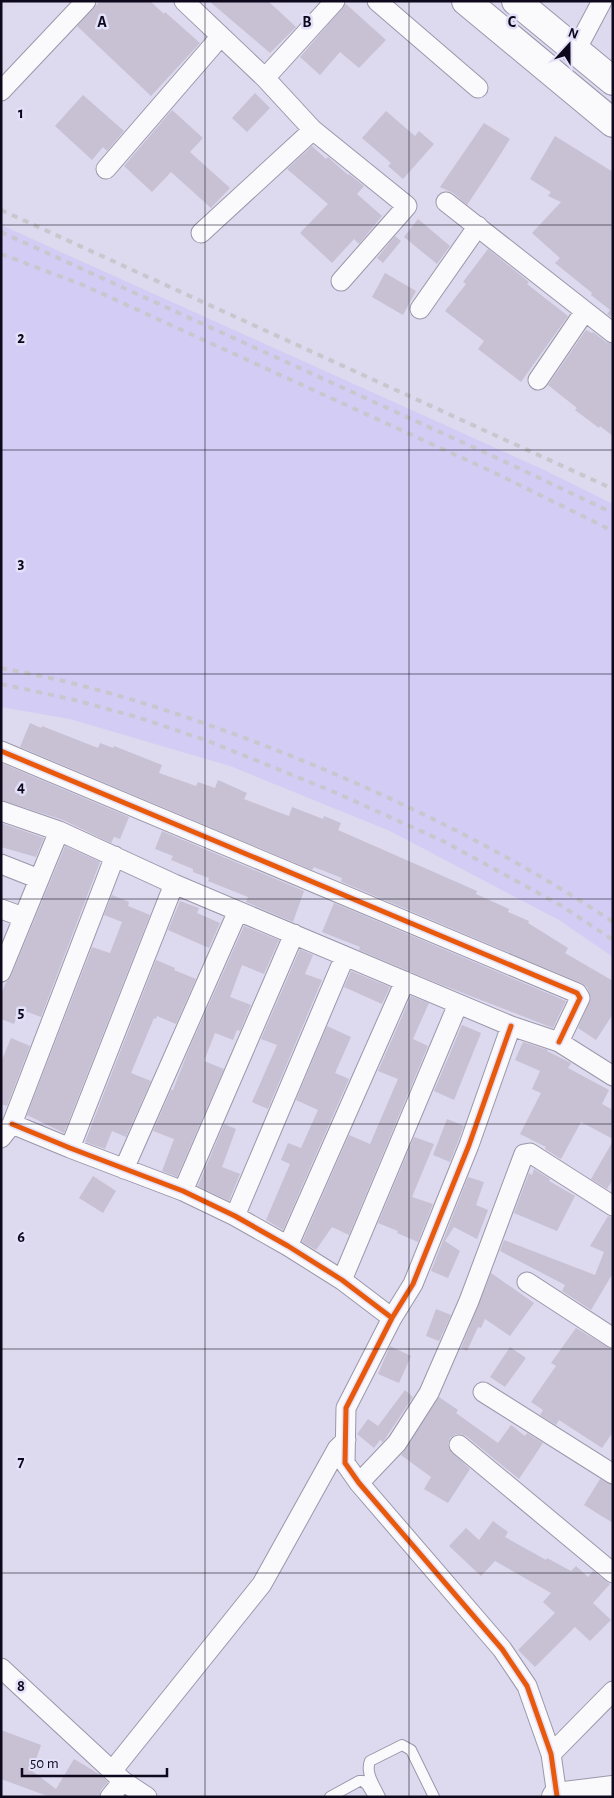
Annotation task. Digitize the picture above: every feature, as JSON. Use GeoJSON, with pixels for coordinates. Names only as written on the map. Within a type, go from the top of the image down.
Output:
{"type":"FeatureCollection","features":[{"type":"Feature","properties":{"kind":"main road"},"geometry":{"type":"LineString","coordinates":[[466,1],[613,123]]}},
{"type":"Feature","properties":{"kind":"main road"},"geometry":{"type":"LineString","coordinates":[[516,1],[613,81]]}},
{"type":"Feature","properties":{"kind":"main road"},"geometry":{"type":"LineString","coordinates":[[556,1796],[613,1790]]}},
{"type":"Feature","properties":{"kind":"street"},"geometry":{"type":"LineString","coordinates":[[1,91],[86,1]]}},
{"type":"Feature","properties":{"kind":"street"},"geometry":{"type":"LineString","coordinates":[[184,1],[265,78],[313,130],[407,206],[341,281]]}},
{"type":"Feature","properties":{"kind":"street"},"geometry":{"type":"LineString","coordinates":[[265,78],[335,1]]}},
{"type":"Feature","properties":{"kind":"street"},"geometry":{"type":"LineString","coordinates":[[378,1],[478,88]]}},
{"type":"Feature","properties":{"kind":"street"},"geometry":{"type":"LineString","coordinates":[[576,50],[602,1]]}},
{"type":"Feature","properties":{"kind":"street"},"geometry":{"type":"LineString","coordinates":[[106,168],[221,36]]}},
{"type":"Feature","properties":{"kind":"street"},"geometry":{"type":"LineString","coordinates":[[201,233],[313,130]]}},
{"type":"Feature","properties":{"kind":"street"},"geometry":{"type":"LineString","coordinates":[[446,202],[613,333]]}},
{"type":"Feature","properties":{"kind":"street"},"geometry":{"type":"LineString","coordinates":[[420,309],[478,226]]}},
{"type":"Feature","properties":{"kind":"street"},"geometry":{"type":"LineString","coordinates":[[538,380],[584,311]]}},
{"type":"Feature","properties":{"kind":"street"},"geometry":{"type":"LineString","coordinates":[[1,751],[577,993],[580,998],[559,1042]]}},
{"type":"Feature","properties":{"kind":"street"},"geometry":{"type":"LineString","coordinates":[[1,811],[59,831],[174,884],[458,1004],[511,1026],[559,1042],[613,1076]]}},
{"type":"Feature","properties":{"kind":"street"},"geometry":{"type":"LineString","coordinates":[[1,971],[59,831]]}},
{"type":"Feature","properties":{"kind":"street"},"geometry":{"type":"LineString","coordinates":[[115,856],[6,1131],[70,1148],[183,1191],[235,1216],[342,1280],[392,1318]]}},
{"type":"Feature","properties":{"kind":"street"},"geometry":{"type":"LineString","coordinates":[[1,864],[39,879]]}},
{"type":"Feature","properties":{"kind":"street"},"geometry":{"type":"LineString","coordinates":[[70,1148],[174,884]]}},
{"type":"Feature","properties":{"kind":"street"},"geometry":{"type":"LineString","coordinates":[[1,909],[23,917]]}},
{"type":"Feature","properties":{"kind":"street"},"geometry":{"type":"LineString","coordinates":[[124,1169],[238,911]]}},
{"type":"Feature","properties":{"kind":"street"},"geometry":{"type":"LineString","coordinates":[[183,1191],[294,934]]}},
{"type":"Feature","properties":{"kind":"street"},"geometry":{"type":"LineString","coordinates":[[235,1216],[345,956]]}},
{"type":"Feature","properties":{"kind":"street"},"geometry":{"type":"LineString","coordinates":[[288,1246],[405,981]]}},
{"type":"Feature","properties":{"kind":"street"},"geometry":{"type":"LineString","coordinates":[[342,1280],[458,1004]]}},
{"type":"Feature","properties":{"kind":"street"},"geometry":{"type":"LineString","coordinates":[[511,1026],[468,1145],[413,1284],[392,1318],[346,1408],[345,1463],[359,1483],[502,1649],[527,1686],[551,1754],[556,1796]]}},
{"type":"Feature","properties":{"kind":"street"},"geometry":{"type":"LineString","coordinates":[[359,1483],[397,1443],[428,1393],[468,1301],[524,1154],[530,1154],[613,1206]]}},
{"type":"Feature","properties":{"kind":"street"},"geometry":{"type":"LineString","coordinates":[[527,1282],[613,1338]]}},
{"type":"Feature","properties":{"kind":"street"},"geometry":{"type":"LineString","coordinates":[[483,1392],[613,1474]]}},
{"type":"Feature","properties":{"kind":"street"},"geometry":{"type":"LineString","coordinates":[[110,1797],[117,1776],[262,1584],[337,1449],[346,1440]]}},
{"type":"Feature","properties":{"kind":"street"},"geometry":{"type":"LineString","coordinates":[[460,1445],[613,1573]]}},
{"type":"Feature","properties":{"kind":"street"},"geometry":{"type":"LineString","coordinates":[[1,1668],[117,1776],[147,1797]]}},
{"type":"Feature","properties":{"kind":"street"},"geometry":{"type":"LineString","coordinates":[[551,1754],[613,1691]]}},
{"type":"Feature","properties":{"kind":"lane"},"geometry":{"type":"LineString","coordinates":[[380,1797],[368,1771],[370,1761],[402,1745],[407,1746],[411,1750],[434,1797]]}},
{"type":"Feature","properties":{"kind":"lane"},"geometry":{"type":"LineString","coordinates":[[330,1797],[363,1781],[374,1797]]}},
{"type":"Feature","properties":{"kind":"shaded area"},"geometry":{"type":"Polygon","coordinates":[[[1,225],[542,469],[613,504],[613,957],[559,920],[390,831],[230,766],[70,719],[1,707],[1,225]]]}},
{"type":"Feature","properties":{"kind":"building"},"geometry":{"type":"Polygon","coordinates":[[[100,1],[150,1],[200,43],[151,96],[77,26],[100,1]]]}},
{"type":"Feature","properties":{"kind":"building"},"geometry":{"type":"Polygon","coordinates":[[[209,1],[268,1],[296,27],[270,53],[209,1]]]}},
{"type":"Feature","properties":{"kind":"building"},"geometry":{"type":"Polygon","coordinates":[[[346,4],[386,40],[359,68],[340,52],[320,75],[300,57],[346,4]]]}},
{"type":"Feature","properties":{"kind":"building"},"geometry":{"type":"Polygon","coordinates":[[[255,93],[270,108],[247,132],[232,118],[255,93]]]}},
{"type":"Feature","properties":{"kind":"building"},"geometry":{"type":"Polygon","coordinates":[[[83,95],[124,131],[107,151],[103,147],[92,160],[55,126],[83,95]]]}},
{"type":"Feature","properties":{"kind":"building"},"geometry":{"type":"Polygon","coordinates":[[[172,110],[203,138],[190,152],[230,188],[211,208],[171,172],[152,192],[124,166],[172,110]]]}},
{"type":"Feature","properties":{"kind":"building"},"geometry":{"type":"Polygon","coordinates":[[[386,111],[415,136],[419,131],[434,144],[403,179],[388,166],[391,163],[362,138],[386,111]]]}},
{"type":"Feature","properties":{"kind":"building"},"geometry":{"type":"Polygon","coordinates":[[[484,123],[510,139],[467,205],[453,193],[440,187],[484,123]]]}},
{"type":"Feature","properties":{"kind":"building"},"geometry":{"type":"Polygon","coordinates":[[[555,136],[613,172],[613,318],[607,314],[610,310],[555,263],[560,258],[532,233],[561,202],[548,196],[551,192],[530,179],[555,136]]]}},
{"type":"Feature","properties":{"kind":"building"},"geometry":{"type":"Polygon","coordinates":[[[312,146],[326,159],[328,157],[364,186],[357,194],[382,216],[359,244],[354,239],[332,263],[300,233],[328,204],[287,169],[312,146]]]}},
{"type":"Feature","properties":{"kind":"building"},"geometry":{"type":"Polygon","coordinates":[[[418,219],[450,246],[437,264],[404,237],[418,219]]]}},
{"type":"Feature","properties":{"kind":"building"},"geometry":{"type":"Polygon","coordinates":[[[395,236],[401,241],[383,263],[377,258],[395,236]]]}},
{"type":"Feature","properties":{"kind":"building"},"geometry":{"type":"Polygon","coordinates":[[[488,249],[529,282],[527,284],[568,316],[521,382],[478,349],[484,341],[445,311],[466,284],[463,282],[488,249]]]}},
{"type":"Feature","properties":{"kind":"building"},"geometry":{"type":"Polygon","coordinates":[[[385,273],[416,291],[403,315],[372,297],[385,273]]]}},
{"type":"Feature","properties":{"kind":"building"},"geometry":{"type":"Polygon","coordinates":[[[586,330],[613,344],[613,436],[575,410],[577,408],[548,385],[586,330]]]}},
{"type":"Feature","properties":{"kind":"building"},"geometry":{"type":"Polygon","coordinates":[[[30,723],[98,748],[100,743],[113,748],[114,746],[162,765],[159,773],[196,786],[198,782],[215,788],[218,780],[247,793],[244,799],[289,816],[292,807],[323,819],[324,816],[341,823],[338,830],[477,891],[476,894],[509,909],[508,912],[529,921],[528,923],[568,948],[565,953],[613,981],[613,1014],[596,1040],[578,1028],[591,998],[587,987],[581,983],[342,882],[342,878],[314,867],[312,870],[20,747],[30,723]]]}},
{"type":"Feature","properties":{"kind":"building"},"geometry":{"type":"Polygon","coordinates":[[[1,763],[129,817],[120,839],[114,837],[111,843],[63,820],[1,800],[1,763]]]}},
{"type":"Feature","properties":{"kind":"building"},"geometry":{"type":"Polygon","coordinates":[[[1,823],[44,838],[36,857],[1,847],[1,823]]]}},
{"type":"Feature","properties":{"kind":"building"},"geometry":{"type":"Polygon","coordinates":[[[162,831],[304,891],[293,922],[246,902],[248,897],[208,881],[209,878],[171,860],[173,856],[155,849],[162,831]]]}},
{"type":"Feature","properties":{"kind":"building"},"geometry":{"type":"Polygon","coordinates":[[[65,846],[100,862],[41,1017],[20,1009],[14,1024],[1,1019],[1,995],[6,982],[11,976],[65,846]]]}},
{"type":"Feature","properties":{"kind":"building"},"geometry":{"type":"Polygon","coordinates":[[[112,895],[129,902],[128,906],[150,915],[64,1133],[27,1115],[92,947],[110,953],[122,922],[104,915],[112,895]]]}},
{"type":"Feature","properties":{"kind":"building"},"geometry":{"type":"Polygon","coordinates":[[[180,901],[199,908],[197,913],[220,923],[209,948],[168,930],[180,901]]]}},
{"type":"Feature","properties":{"kind":"building"},"geometry":{"type":"Polygon","coordinates":[[[334,903],[566,1001],[553,1028],[437,983],[359,950],[360,947],[322,932],[334,903]]]}},
{"type":"Feature","properties":{"kind":"building"},"geometry":{"type":"Polygon","coordinates":[[[244,926],[279,940],[264,974],[242,965],[230,997],[251,1005],[240,1031],[237,1030],[233,1040],[215,1033],[204,1061],[224,1069],[177,1177],[162,1171],[174,1139],[153,1131],[171,1090],[173,1090],[189,1049],[244,926]]]}},
{"type":"Feature","properties":{"kind":"building"},"geometry":{"type":"Polygon","coordinates":[[[300,949],[313,955],[305,974],[322,980],[268,1109],[252,1102],[277,1045],[261,1039],[300,949]]]}},
{"type":"Feature","properties":{"kind":"building"},"geometry":{"type":"Polygon","coordinates":[[[156,960],[196,979],[176,1024],[157,1016],[156,1019],[154,1018],[131,1073],[151,1081],[126,1137],[112,1131],[105,1149],[85,1142],[156,960]]]}},
{"type":"Feature","properties":{"kind":"building"},"geometry":{"type":"Polygon","coordinates":[[[351,971],[390,987],[382,1004],[344,987],[351,971]]]}},
{"type":"Feature","properties":{"kind":"building"},"geometry":{"type":"Polygon","coordinates":[[[411,996],[429,1003],[413,1039],[428,1046],[349,1235],[332,1227],[316,1250],[302,1242],[349,1135],[370,1144],[398,1079],[378,1071],[411,996]]]}},
{"type":"Feature","properties":{"kind":"building"},"geometry":{"type":"Polygon","coordinates":[[[462,1025],[481,1033],[454,1100],[434,1091],[462,1025]]]}},
{"type":"Feature","properties":{"kind":"building"},"geometry":{"type":"Polygon","coordinates":[[[327,1026],[351,1037],[335,1073],[349,1079],[283,1230],[266,1220],[290,1164],[281,1160],[288,1143],[301,1148],[318,1110],[296,1100],[327,1026]]]}},
{"type":"Feature","properties":{"kind":"building"},"geometry":{"type":"Polygon","coordinates":[[[11,1038],[30,1046],[7,1106],[1,1104],[1,1062],[11,1038]]]}},
{"type":"Feature","properties":{"kind":"building"},"geometry":{"type":"Polygon","coordinates":[[[523,1042],[548,1050],[571,1063],[568,1068],[609,1090],[602,1104],[613,1110],[613,1139],[581,1122],[561,1159],[545,1149],[546,1147],[520,1134],[541,1093],[532,1089],[540,1071],[515,1060],[523,1042]]]}},
{"type":"Feature","properties":{"kind":"building"},"geometry":{"type":"Polygon","coordinates":[[[447,1119],[464,1126],[450,1162],[433,1155],[447,1119]]]}},
{"type":"Feature","properties":{"kind":"building"},"geometry":{"type":"Polygon","coordinates":[[[224,1124],[236,1129],[222,1167],[240,1174],[229,1201],[198,1186],[224,1124]]]}},
{"type":"Feature","properties":{"kind":"building"},"geometry":{"type":"Polygon","coordinates":[[[414,1137],[434,1144],[412,1197],[433,1204],[418,1242],[378,1223],[414,1137]]]}},
{"type":"Feature","properties":{"kind":"building"},"geometry":{"type":"Polygon","coordinates":[[[613,1141],[613,1179],[607,1189],[591,1179],[613,1141]]]}},
{"type":"Feature","properties":{"kind":"building"},"geometry":{"type":"Polygon","coordinates":[[[534,1169],[550,1179],[549,1181],[575,1196],[557,1231],[514,1213],[529,1173],[532,1175],[534,1169]]]}},
{"type":"Feature","properties":{"kind":"building"},"geometry":{"type":"Polygon","coordinates":[[[93,1176],[116,1191],[103,1213],[79,1198],[93,1176]]]}},
{"type":"Feature","properties":{"kind":"building"},"geometry":{"type":"Polygon","coordinates":[[[468,1177],[484,1182],[476,1205],[488,1210],[477,1239],[454,1227],[445,1241],[460,1251],[448,1278],[431,1271],[468,1177]]]}},
{"type":"Feature","properties":{"kind":"building"},"geometry":{"type":"Polygon","coordinates":[[[608,1216],[613,1217],[613,1273],[591,1310],[562,1291],[565,1285],[500,1251],[504,1240],[595,1275],[604,1252],[590,1246],[608,1216]]]}},
{"type":"Feature","properties":{"kind":"building"},"geometry":{"type":"Polygon","coordinates":[[[491,1273],[534,1303],[510,1336],[485,1319],[481,1328],[478,1327],[467,1351],[461,1348],[491,1273]]]}},
{"type":"Feature","properties":{"kind":"building"},"geometry":{"type":"Polygon","coordinates":[[[436,1309],[451,1315],[439,1341],[426,1336],[436,1309]]]}},
{"type":"Feature","properties":{"kind":"building"},"geometry":{"type":"Polygon","coordinates":[[[576,1328],[613,1350],[613,1432],[602,1448],[559,1420],[556,1425],[540,1415],[543,1410],[531,1402],[556,1366],[551,1363],[576,1328]]]}},
{"type":"Feature","properties":{"kind":"building"},"geometry":{"type":"Polygon","coordinates":[[[390,1346],[411,1356],[399,1383],[378,1374],[390,1346]]]}},
{"type":"Feature","properties":{"kind":"building"},"geometry":{"type":"Polygon","coordinates":[[[510,1347],[526,1358],[505,1387],[490,1377],[510,1347]]]}},
{"type":"Feature","properties":{"kind":"building"},"geometry":{"type":"Polygon","coordinates":[[[405,1390],[413,1397],[383,1442],[380,1440],[374,1448],[357,1434],[368,1419],[378,1426],[405,1390]]]}},
{"type":"Feature","properties":{"kind":"building"},"geometry":{"type":"Polygon","coordinates":[[[439,1397],[458,1410],[456,1413],[498,1443],[511,1425],[525,1436],[527,1433],[543,1443],[519,1479],[466,1436],[456,1434],[450,1438],[449,1449],[470,1469],[448,1503],[424,1489],[431,1477],[401,1455],[439,1397]]]}},
{"type":"Feature","properties":{"kind":"building"},"geometry":{"type":"Polygon","coordinates":[[[600,1479],[613,1485],[613,1523],[584,1505],[600,1479]]]}},
{"type":"Feature","properties":{"kind":"building"},"geometry":{"type":"Polygon","coordinates":[[[493,1521],[508,1532],[505,1537],[546,1560],[547,1558],[571,1571],[576,1566],[588,1577],[593,1571],[610,1584],[593,1603],[611,1620],[590,1641],[575,1627],[535,1667],[518,1650],[555,1613],[543,1602],[551,1593],[495,1561],[481,1576],[449,1546],[466,1528],[479,1540],[493,1521]]]}},
{"type":"Feature","properties":{"kind":"building"},"geometry":{"type":"Polygon","coordinates":[[[1,1730],[41,1745],[32,1771],[56,1789],[74,1759],[99,1774],[108,1782],[101,1790],[99,1797],[50,1797],[1,1779],[1,1730]]]}},
{"type":"Feature","properties":{"kind":"railway"},"geometry":{"type":"LineString","coordinates":[[1,210],[613,489]]}},
{"type":"Feature","properties":{"kind":"railway"},"geometry":{"type":"LineString","coordinates":[[1,232],[499,459],[613,513]]}},
{"type":"Feature","properties":{"kind":"railway"},"geometry":{"type":"LineString","coordinates":[[1,254],[83,285],[493,472],[613,531]]}},
{"type":"Feature","properties":{"kind":"railway"},"geometry":{"type":"LineString","coordinates":[[1,668],[69,682],[154,706],[228,732],[320,768],[406,806],[491,849],[573,896],[613,922]]}},
{"type":"Feature","properties":{"kind":"railway"},"geometry":{"type":"LineString","coordinates":[[1,684],[75,700],[140,718],[208,741],[332,791],[443,841],[562,906],[613,940]]}},
{"type":"Feature","properties":{"kind":"cycle path"},"geometry":{"type":"LineString","coordinates":[[1,751],[577,993],[580,998],[559,1042]]}},
{"type":"Feature","properties":{"kind":"cycle path"},"geometry":{"type":"LineString","coordinates":[[511,1026],[469,1145],[413,1284],[392,1318],[346,1408],[345,1463],[359,1483],[502,1649],[527,1686],[551,1754],[557,1796]]}},
{"type":"Feature","properties":{"kind":"cycle path"},"geometry":{"type":"LineString","coordinates":[[12,1124],[183,1191],[235,1216],[342,1280],[392,1318]]}}]}
